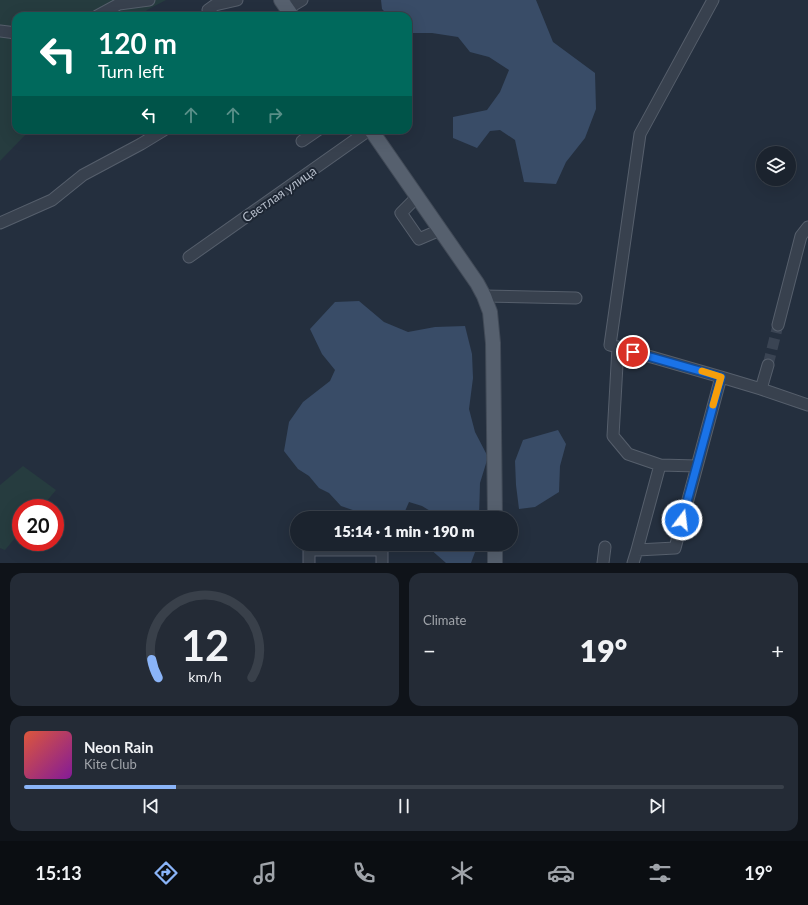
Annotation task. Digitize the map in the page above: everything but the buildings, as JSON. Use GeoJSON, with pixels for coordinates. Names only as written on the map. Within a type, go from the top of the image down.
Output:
{"type":"FeatureCollection","features":[{"type":"Feature","properties":{"kind":"main road"},"geometry":{"type":"LineString","coordinates":[[373,134],[477,283],[490,312],[493,343],[495,511]]}},
{"type":"Feature","properties":{"kind":"main road"},"geometry":{"type":"LineString","coordinates":[[495,551],[495,563]]}},
{"type":"Feature","properties":{"kind":"lane"},"geometry":{"type":"LineString","coordinates":[[104,12],[119,4],[149,0]]}},
{"type":"Feature","properties":{"kind":"lane"},"geometry":{"type":"LineString","coordinates":[[208,10],[215,5],[237,0]]}},
{"type":"Feature","properties":{"kind":"lane"},"geometry":{"type":"LineString","coordinates":[[286,8],[302,0]]}},
{"type":"Feature","properties":{"kind":"lane"},"geometry":{"type":"LineString","coordinates":[[713,0],[640,134],[610,345],[761,389],[808,405]]}},
{"type":"Feature","properties":{"kind":"lane"},"geometry":{"type":"LineString","coordinates":[[0,32],[12,33]]}},
{"type":"Feature","properties":{"kind":"lane"},"geometry":{"type":"LineString","coordinates":[[0,223],[52,200],[83,175],[157,134]]}},
{"type":"Feature","properties":{"kind":"lane"},"geometry":{"type":"LineString","coordinates":[[302,141],[312,134]]}},
{"type":"Feature","properties":{"kind":"lane","name":"Светлая улица"},"geometry":{"type":"LineString","coordinates":[[189,257],[364,134]]}},
{"type":"Feature","properties":{"kind":"lane"},"geometry":{"type":"LineString","coordinates":[[417,197],[401,213],[419,239],[440,230]]}},
{"type":"Feature","properties":{"kind":"lane"},"geometry":{"type":"LineString","coordinates":[[778,325],[801,236],[808,228]]}},
{"type":"Feature","properties":{"kind":"lane"},"geometry":{"type":"LineString","coordinates":[[484,296],[576,298]]}},
{"type":"Feature","properties":{"kind":"lane"},"geometry":{"type":"LineString","coordinates":[[618,347],[613,436],[628,454],[660,465],[697,466]]}},
{"type":"Feature","properties":{"kind":"lane"},"geometry":{"type":"LineString","coordinates":[[761,389],[768,365]]}},
{"type":"Feature","properties":{"kind":"lane"},"geometry":{"type":"LineString","coordinates":[[637,550],[675,548],[721,377]]}},
{"type":"Feature","properties":{"kind":"lane"},"geometry":{"type":"LineString","coordinates":[[633,563],[660,465]]}},
{"type":"Feature","properties":{"kind":"lane"},"geometry":{"type":"LineString","coordinates":[[603,563],[604,548]]}},
{"type":"Feature","properties":{"kind":"lane"},"geometry":{"type":"LineString","coordinates":[[309,551],[309,563]]}},
{"type":"Feature","properties":{"kind":"lane"},"geometry":{"type":"LineString","coordinates":[[382,551],[382,563]]}},
{"type":"Feature","properties":{"kind":"green space"},"geometry":{"type":"Polygon","coordinates":[[[0,0],[166,0],[145,12],[12,12],[12,134],[26,134],[0,161],[0,0]]]}},
{"type":"Feature","properties":{"kind":"green space"},"geometry":{"type":"Polygon","coordinates":[[[23,466],[56,490],[48,499],[12,499],[12,542],[5,550],[0,548],[0,485],[23,466]]]}},
{"type":"Feature","properties":{"kind":"water"},"geometry":{"type":"Polygon","coordinates":[[[381,0],[536,0],[553,42],[595,73],[596,109],[585,138],[566,162],[556,184],[524,182],[515,140],[500,130],[490,131],[477,148],[453,138],[453,117],[487,110],[500,92],[509,70],[489,57],[470,52],[458,37],[432,33],[412,33],[412,12],[385,12],[382,9],[381,0]]]}},
{"type":"Feature","properties":{"kind":"water"},"geometry":{"type":"Polygon","coordinates":[[[359,301],[384,322],[408,332],[435,327],[465,326],[472,354],[473,378],[469,409],[475,432],[488,457],[480,483],[479,511],[430,511],[422,506],[409,502],[405,511],[356,511],[341,506],[329,493],[319,488],[309,476],[298,469],[284,451],[289,422],[303,402],[330,381],[335,370],[322,354],[310,329],[335,302],[359,301]]]}},
{"type":"Feature","properties":{"kind":"water"},"geometry":{"type":"Polygon","coordinates":[[[558,430],[566,444],[560,466],[559,492],[535,507],[519,509],[515,461],[523,440],[558,430]]]}},
{"type":"Feature","properties":{"kind":"water"},"geometry":{"type":"Polygon","coordinates":[[[432,551],[475,551],[471,563],[446,563],[432,551]]]}},
{"type":"Feature","properties":{"kind":"tunnel"},"geometry":{"type":"LineString","coordinates":[[768,365],[778,325]]}},
{"type":"Feature","properties":{"kind":"slow traffic"},"geometry":{"type":"LineString","coordinates":[[702,371],[721,377],[713,405]]}},
{"type":"Feature","properties":{"kind":"route"},"geometry":{"type":"LineString","coordinates":[[633,352],[721,377],[682,520]]}}]}
